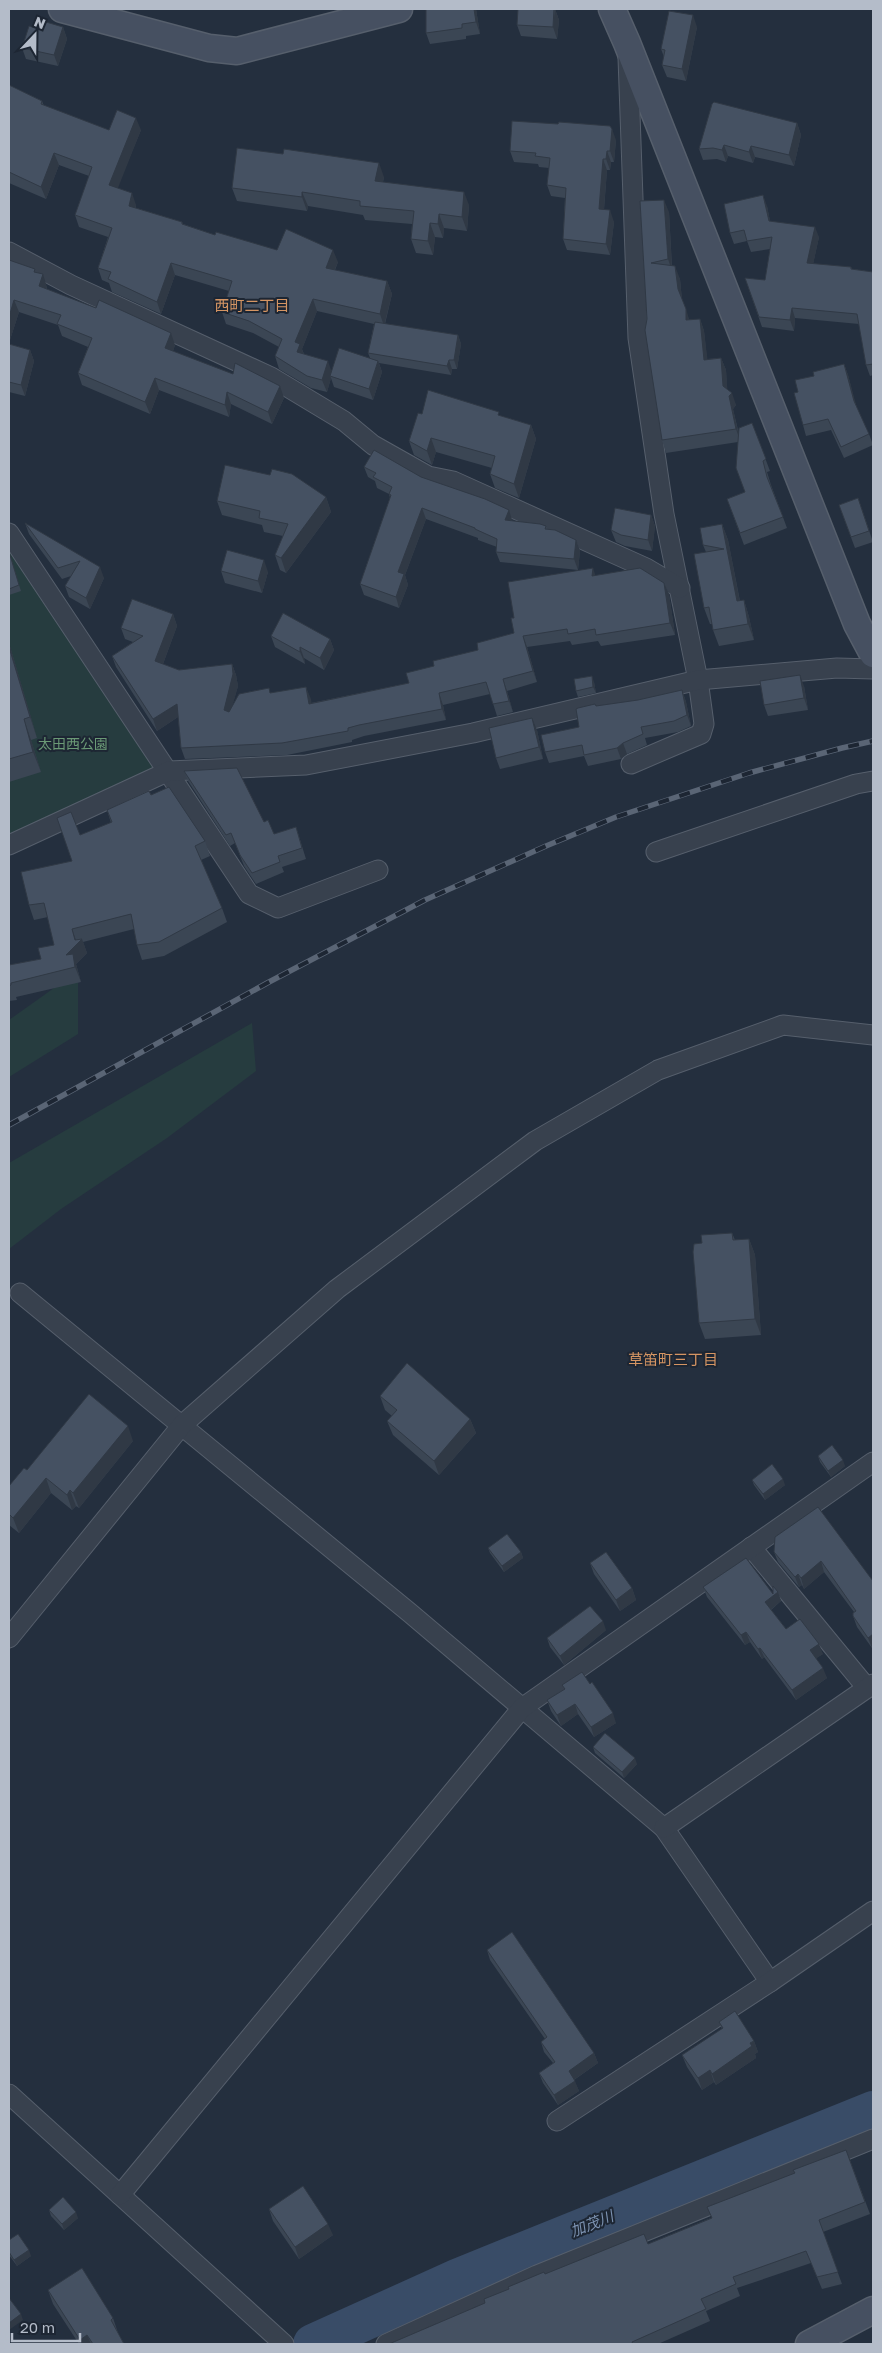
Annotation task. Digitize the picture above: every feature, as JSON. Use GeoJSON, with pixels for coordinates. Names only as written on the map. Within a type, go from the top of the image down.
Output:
{"type":"FeatureCollection","features":[{"type":"Feature","properties":{"kind":"street"},"geometry":{"type":"LineString","coordinates":[[62,9],[209,48],[237,51],[399,9]]}},
{"type":"Feature","properties":{"kind":"street"},"geometry":{"type":"LineString","coordinates":[[612,9],[856,624],[873,654]]}},
{"type":"Feature","properties":{"kind":"street"},"geometry":{"type":"LineString","coordinates":[[627,43],[638,338],[664,514],[698,680],[704,724],[701,734],[631,764]]}},
{"type":"Feature","properties":{"kind":"street"},"geometry":{"type":"LineString","coordinates":[[9,252],[71,285],[271,377],[344,421],[373,445],[428,476],[462,485],[646,568],[680,588]]}},
{"type":"Feature","properties":{"kind":"street"},"geometry":{"type":"LineString","coordinates":[[9,533],[249,894],[278,908],[378,870]]}},
{"type":"Feature","properties":{"kind":"street"},"geometry":{"type":"LineString","coordinates":[[9,845],[169,771],[306,765],[474,733],[698,680],[837,668],[873,669]]}},
{"type":"Feature","properties":{"kind":"street"},"geometry":{"type":"LineString","coordinates":[[656,852],[856,784],[873,781]]}},
{"type":"Feature","properties":{"kind":"street"},"geometry":{"type":"LineString","coordinates":[[9,1638],[182,1424],[337,1289],[528,1146],[658,1070],[783,1025],[873,1035]]}},
{"type":"Feature","properties":{"kind":"street"},"geometry":{"type":"LineString","coordinates":[[20,1292],[182,1424],[664,1828],[770,1982]]}},
{"type":"Feature","properties":{"kind":"street"},"geometry":{"type":"LineString","coordinates":[[120,2195],[522,1708],[873,1462]]}},
{"type":"Feature","properties":{"kind":"street"},"geometry":{"type":"LineString","coordinates":[[664,1828],[870,1686],[751,1547]]}},
{"type":"Feature","properties":{"kind":"street"},"geometry":{"type":"LineString","coordinates":[[557,2121],[770,1982],[873,1911]]}},
{"type":"Feature","properties":{"kind":"street"},"geometry":{"type":"LineString","coordinates":[[9,2094],[284,2344]]}},
{"type":"Feature","properties":{"kind":"street"},"geometry":{"type":"LineString","coordinates":[[386,2344],[537,2275],[873,2139]]}},
{"type":"Feature","properties":{"kind":"street"},"geometry":{"type":"LineString","coordinates":[[809,2344],[873,2310]]}},
{"type":"Feature","properties":{"kind":"green space","name":"太田西公園"},"geometry":{"type":"Polygon","coordinates":[[[9,533],[169,771],[9,845],[9,533]]]}},
{"type":"Feature","properties":{"kind":"green space"},"geometry":{"type":"Polygon","coordinates":[[[78,971],[78,1034],[9,1077],[9,1020],[78,971]]]}},
{"type":"Feature","properties":{"kind":"green space"},"geometry":{"type":"Polygon","coordinates":[[[252,1023],[256,1071],[167,1138],[61,1209],[9,1249],[9,1163],[252,1023]]]}},
{"type":"Feature","properties":{"kind":"building"},"geometry":{"type":"Polygon","coordinates":[[[426,9],[474,9],[476,22],[462,24],[462,28],[426,33],[426,9]]]}},
{"type":"Feature","properties":{"kind":"building"},"geometry":{"type":"Polygon","coordinates":[[[518,9],[554,9],[553,27],[517,25],[518,9]]]}},
{"type":"Feature","properties":{"kind":"building"},"geometry":{"type":"Polygon","coordinates":[[[669,11],[693,15],[682,69],[662,65],[665,50],[661,49],[669,11]]]}},
{"type":"Feature","properties":{"kind":"building"},"geometry":{"type":"Polygon","coordinates":[[[36,19],[63,27],[54,55],[22,48],[29,26],[33,27],[36,19]]]}},
{"type":"Feature","properties":{"kind":"building"},"geometry":{"type":"Polygon","coordinates":[[[9,85],[42,101],[41,104],[109,130],[117,110],[136,118],[109,185],[132,193],[129,206],[182,222],[182,224],[215,235],[216,232],[277,250],[286,229],[333,250],[326,268],[387,281],[380,314],[313,299],[295,342],[300,344],[297,352],[328,361],[322,380],[307,376],[275,356],[282,339],[249,321],[222,312],[232,281],[171,263],[157,302],[108,279],[111,272],[98,268],[112,228],[75,215],[92,167],[54,153],[41,187],[9,172],[9,85]]]}},
{"type":"Feature","properties":{"kind":"building"},"geometry":{"type":"Polygon","coordinates":[[[714,102],[797,123],[789,155],[751,146],[749,152],[724,145],[722,150],[713,148],[699,149],[714,102]]]}},
{"type":"Feature","properties":{"kind":"building"},"geometry":{"type":"Polygon","coordinates":[[[512,121],[610,126],[612,129],[610,151],[607,151],[606,159],[603,159],[599,209],[610,210],[606,244],[563,239],[566,188],[547,185],[550,158],[535,156],[536,153],[510,151],[512,121]]]}},
{"type":"Feature","properties":{"kind":"building"},"geometry":{"type":"Polygon","coordinates":[[[237,148],[283,154],[284,149],[379,163],[375,181],[464,192],[462,217],[439,214],[438,224],[430,223],[428,241],[411,239],[414,211],[360,206],[360,201],[302,192],[302,197],[232,188],[237,148]]]}},
{"type":"Feature","properties":{"kind":"building"},"geometry":{"type":"Polygon","coordinates":[[[763,195],[769,221],[815,227],[807,263],[851,267],[851,269],[873,272],[873,364],[866,365],[857,314],[792,308],[790,320],[759,317],[745,278],[765,280],[772,237],[747,241],[744,230],[730,233],[724,204],[763,195]]]}},
{"type":"Feature","properties":{"kind":"building"},"geometry":{"type":"Polygon","coordinates":[[[664,200],[668,259],[651,263],[675,266],[678,289],[686,309],[686,320],[700,319],[704,360],[721,358],[723,386],[732,393],[729,396],[736,429],[662,440],[645,330],[647,319],[640,201],[664,200]]]}},
{"type":"Feature","properties":{"kind":"building"},"geometry":{"type":"Polygon","coordinates":[[[9,260],[35,269],[34,272],[43,274],[39,286],[96,308],[99,300],[171,333],[165,348],[233,374],[235,363],[280,386],[268,412],[227,392],[225,405],[155,378],[145,402],[78,373],[92,338],[57,324],[61,315],[14,300],[9,317],[9,260]]]}},
{"type":"Feature","properties":{"kind":"building"},"geometry":{"type":"Polygon","coordinates":[[[375,322],[458,335],[454,360],[449,360],[447,366],[368,353],[375,322]]]}},
{"type":"Feature","properties":{"kind":"building"},"geometry":{"type":"Polygon","coordinates":[[[9,344],[30,350],[21,385],[9,382],[9,344]]]}},
{"type":"Feature","properties":{"kind":"building"},"geometry":{"type":"Polygon","coordinates":[[[339,348],[378,361],[369,389],[330,376],[339,348]]]}},
{"type":"Feature","properties":{"kind":"building"},"geometry":{"type":"Polygon","coordinates":[[[844,364],[854,401],[869,434],[841,447],[828,419],[803,425],[794,393],[798,392],[795,380],[814,376],[813,372],[844,364]]]}},
{"type":"Feature","properties":{"kind":"building"},"geometry":{"type":"Polygon","coordinates":[[[428,390],[499,412],[498,415],[531,425],[514,484],[490,474],[495,456],[431,438],[427,451],[409,441],[418,413],[422,414],[428,390]]]}},
{"type":"Feature","properties":{"kind":"building"},"geometry":{"type":"Polygon","coordinates":[[[752,423],[766,459],[763,461],[767,477],[783,517],[740,533],[727,499],[745,492],[736,468],[739,428],[752,423]]]}},
{"type":"Feature","properties":{"kind":"building"},"geometry":{"type":"Polygon","coordinates":[[[374,450],[421,477],[485,499],[509,510],[505,520],[540,524],[546,526],[545,529],[555,530],[576,540],[574,559],[496,552],[497,539],[475,528],[422,508],[398,572],[404,574],[396,597],[360,584],[391,495],[389,494],[392,487],[373,477],[376,473],[364,467],[374,450]]]}},
{"type":"Feature","properties":{"kind":"building"},"geometry":{"type":"Polygon","coordinates":[[[225,465],[270,475],[272,469],[292,474],[326,497],[281,558],[275,555],[288,524],[259,518],[260,511],[217,501],[225,465]]]}},
{"type":"Feature","properties":{"kind":"building"},"geometry":{"type":"Polygon","coordinates":[[[858,498],[869,531],[851,537],[839,505],[858,498]]]}},
{"type":"Feature","properties":{"kind":"building"},"geometry":{"type":"Polygon","coordinates":[[[615,508],[651,515],[648,540],[621,535],[611,530],[615,508]]]}},
{"type":"Feature","properties":{"kind":"building"},"geometry":{"type":"Polygon","coordinates":[[[25,523],[100,567],[86,598],[65,586],[80,561],[58,568],[25,523]]]}},
{"type":"Feature","properties":{"kind":"building"},"geometry":{"type":"Polygon","coordinates":[[[722,524],[737,601],[744,600],[748,624],[713,630],[709,607],[704,608],[694,554],[724,549],[703,545],[700,528],[722,524]]]}},
{"type":"Feature","properties":{"kind":"building"},"geometry":{"type":"Polygon","coordinates":[[[227,550],[264,560],[258,581],[221,571],[227,550]]]}},
{"type":"Feature","properties":{"kind":"building"},"geometry":{"type":"Polygon","coordinates":[[[9,555],[19,585],[9,589],[9,555]]]}},
{"type":"Feature","properties":{"kind":"building"},"geometry":{"type":"Polygon","coordinates":[[[593,568],[592,576],[640,568],[664,583],[670,623],[596,635],[595,629],[568,634],[567,629],[523,636],[533,671],[503,679],[509,701],[493,704],[486,682],[439,693],[442,709],[359,725],[348,728],[348,731],[282,743],[181,748],[177,704],[153,719],[112,656],[143,636],[121,628],[132,599],[173,614],[155,661],[179,670],[232,664],[233,674],[224,710],[229,712],[239,694],[269,688],[270,693],[306,687],[309,704],[409,683],[406,673],[434,666],[433,661],[478,650],[477,643],[514,633],[511,618],[514,618],[508,582],[593,568]]]}},
{"type":"Feature","properties":{"kind":"building"},"geometry":{"type":"Polygon","coordinates":[[[283,613],[330,639],[320,658],[300,647],[300,652],[271,636],[283,613]]]}},
{"type":"Feature","properties":{"kind":"building"},"geometry":{"type":"Polygon","coordinates":[[[9,647],[30,717],[24,719],[33,752],[9,759],[9,647]]]}},
{"type":"Feature","properties":{"kind":"building"},"geometry":{"type":"Polygon","coordinates":[[[800,675],[804,698],[764,705],[760,681],[800,675]]]}},
{"type":"Feature","properties":{"kind":"building"},"geometry":{"type":"Polygon","coordinates":[[[592,676],[593,687],[576,691],[574,679],[592,676]]]}},
{"type":"Feature","properties":{"kind":"building"},"geometry":{"type":"Polygon","coordinates":[[[682,690],[687,715],[674,721],[641,727],[643,734],[623,743],[617,748],[584,755],[582,745],[545,752],[541,735],[579,727],[576,709],[578,708],[595,704],[596,706],[638,700],[682,690]]]}},
{"type":"Feature","properties":{"kind":"building"},"geometry":{"type":"Polygon","coordinates":[[[532,718],[539,747],[496,758],[489,728],[532,718]]]}},
{"type":"Feature","properties":{"kind":"building"},"geometry":{"type":"Polygon","coordinates":[[[237,768],[264,822],[268,820],[274,834],[296,827],[302,848],[278,856],[280,862],[252,873],[240,855],[231,833],[226,835],[184,771],[237,768]]]}},
{"type":"Feature","properties":{"kind":"building"},"geometry":{"type":"Polygon","coordinates":[[[169,787],[205,841],[195,846],[222,908],[159,942],[137,945],[131,914],[72,929],[75,940],[82,939],[66,955],[73,954],[75,967],[11,983],[9,986],[9,965],[41,959],[38,948],[54,945],[44,903],[29,905],[21,872],[72,861],[57,818],[71,812],[80,835],[112,822],[107,810],[149,791],[151,795],[169,787]]]}},
{"type":"Feature","properties":{"kind":"building"},"geometry":{"type":"Polygon","coordinates":[[[732,1233],[733,1240],[749,1239],[755,1319],[699,1323],[693,1252],[694,1244],[702,1243],[701,1235],[732,1233]]]}},
{"type":"Feature","properties":{"kind":"building"},"geometry":{"type":"Polygon","coordinates":[[[407,1363],[470,1419],[434,1461],[387,1421],[397,1410],[380,1396],[407,1363]]]}},
{"type":"Feature","properties":{"kind":"building"},"geometry":{"type":"Polygon","coordinates":[[[89,1394],[128,1426],[73,1493],[70,1490],[67,1495],[46,1478],[13,1518],[9,1514],[9,1486],[24,1468],[27,1470],[89,1394]]]}},
{"type":"Feature","properties":{"kind":"building"},"geometry":{"type":"Polygon","coordinates":[[[832,1445],[843,1460],[828,1471],[818,1456],[832,1445]]]}},
{"type":"Feature","properties":{"kind":"building"},"geometry":{"type":"Polygon","coordinates":[[[772,1464],[783,1479],[763,1494],[752,1480],[772,1464]]]}},
{"type":"Feature","properties":{"kind":"building"},"geometry":{"type":"Polygon","coordinates":[[[818,1507],[873,1581],[873,1634],[868,1638],[853,1616],[853,1613],[856,1611],[821,1561],[801,1578],[798,1574],[795,1577],[774,1552],[775,1537],[818,1507]]]}},
{"type":"Feature","properties":{"kind":"building"},"geometry":{"type":"Polygon","coordinates":[[[507,1534],[521,1552],[502,1566],[488,1548],[507,1534]]]}},
{"type":"Feature","properties":{"kind":"building"},"geometry":{"type":"Polygon","coordinates":[[[606,1552],[632,1588],[616,1600],[590,1563],[606,1552]]]}},
{"type":"Feature","properties":{"kind":"building"},"geometry":{"type":"Polygon","coordinates":[[[746,1558],[773,1594],[773,1586],[778,1592],[765,1602],[786,1629],[800,1619],[819,1644],[810,1650],[823,1668],[792,1690],[760,1648],[758,1649],[746,1632],[741,1635],[703,1587],[746,1558]]]}},
{"type":"Feature","properties":{"kind":"building"},"geometry":{"type":"Polygon","coordinates":[[[590,1606],[603,1621],[560,1656],[547,1638],[590,1606]]]}},
{"type":"Feature","properties":{"kind":"building"},"geometry":{"type":"Polygon","coordinates":[[[582,1672],[590,1684],[592,1682],[613,1713],[591,1727],[575,1704],[557,1715],[547,1700],[565,1689],[562,1685],[582,1672]]]}},
{"type":"Feature","properties":{"kind":"building"},"geometry":{"type":"Polygon","coordinates":[[[605,1733],[635,1758],[622,1772],[593,1747],[605,1733]]]}},
{"type":"Feature","properties":{"kind":"building"},"geometry":{"type":"Polygon","coordinates":[[[512,1932],[594,2053],[569,2071],[575,2081],[554,2095],[539,2073],[555,2062],[541,2042],[547,2037],[487,1950],[512,1932]]]}},
{"type":"Feature","properties":{"kind":"building"},"geometry":{"type":"Polygon","coordinates":[[[735,2011],[754,2041],[750,2043],[752,2046],[712,2074],[710,2070],[698,2078],[682,2055],[723,2028],[719,2022],[735,2011]]]}},
{"type":"Feature","properties":{"kind":"building"},"geometry":{"type":"Polygon","coordinates":[[[846,2150],[865,2202],[819,2220],[838,2272],[817,2277],[806,2251],[733,2277],[736,2284],[701,2299],[706,2309],[632,2342],[633,2344],[389,2344],[485,2303],[484,2299],[544,2272],[545,2274],[644,2234],[648,2244],[712,2218],[707,2207],[795,2173],[793,2170],[846,2150]]]}},
{"type":"Feature","properties":{"kind":"building"},"geometry":{"type":"Polygon","coordinates":[[[303,2186],[328,2224],[295,2247],[269,2209],[303,2186]]]}},
{"type":"Feature","properties":{"kind":"building"},"geometry":{"type":"Polygon","coordinates":[[[63,2197],[76,2212],[62,2224],[49,2210],[63,2197]]]}},
{"type":"Feature","properties":{"kind":"building"},"geometry":{"type":"Polygon","coordinates":[[[18,2234],[29,2250],[14,2260],[9,2252],[9,2240],[18,2234]]]}},
{"type":"Feature","properties":{"kind":"building"},"geometry":{"type":"Polygon","coordinates":[[[82,2268],[113,2318],[111,2320],[124,2344],[93,2344],[87,2335],[80,2340],[48,2290],[82,2268]]]}},
{"type":"Feature","properties":{"kind":"building"},"geometry":{"type":"Polygon","coordinates":[[[9,2298],[21,2314],[9,2323],[9,2298]]]}},
{"type":"Feature","properties":{"kind":"waterway","name":"加茂川"},"geometry":{"type":"LineString","coordinates":[[313,2344],[459,2278],[873,2111]]}},
{"type":"Feature","properties":{"kind":"railway"},"geometry":{"type":"LineString","coordinates":[[9,1125],[269,982],[425,900],[546,846],[616,817],[749,773],[873,741]]}},
{"type":"Feature","properties":{"kind":"district","name":"西町二丁目"},"geometry":{"type":"Point","coordinates":[252,306]}},
{"type":"Feature","properties":{"kind":"district","name":"草笛町三丁目"},"geometry":{"type":"Point","coordinates":[673,1360]}}]}
